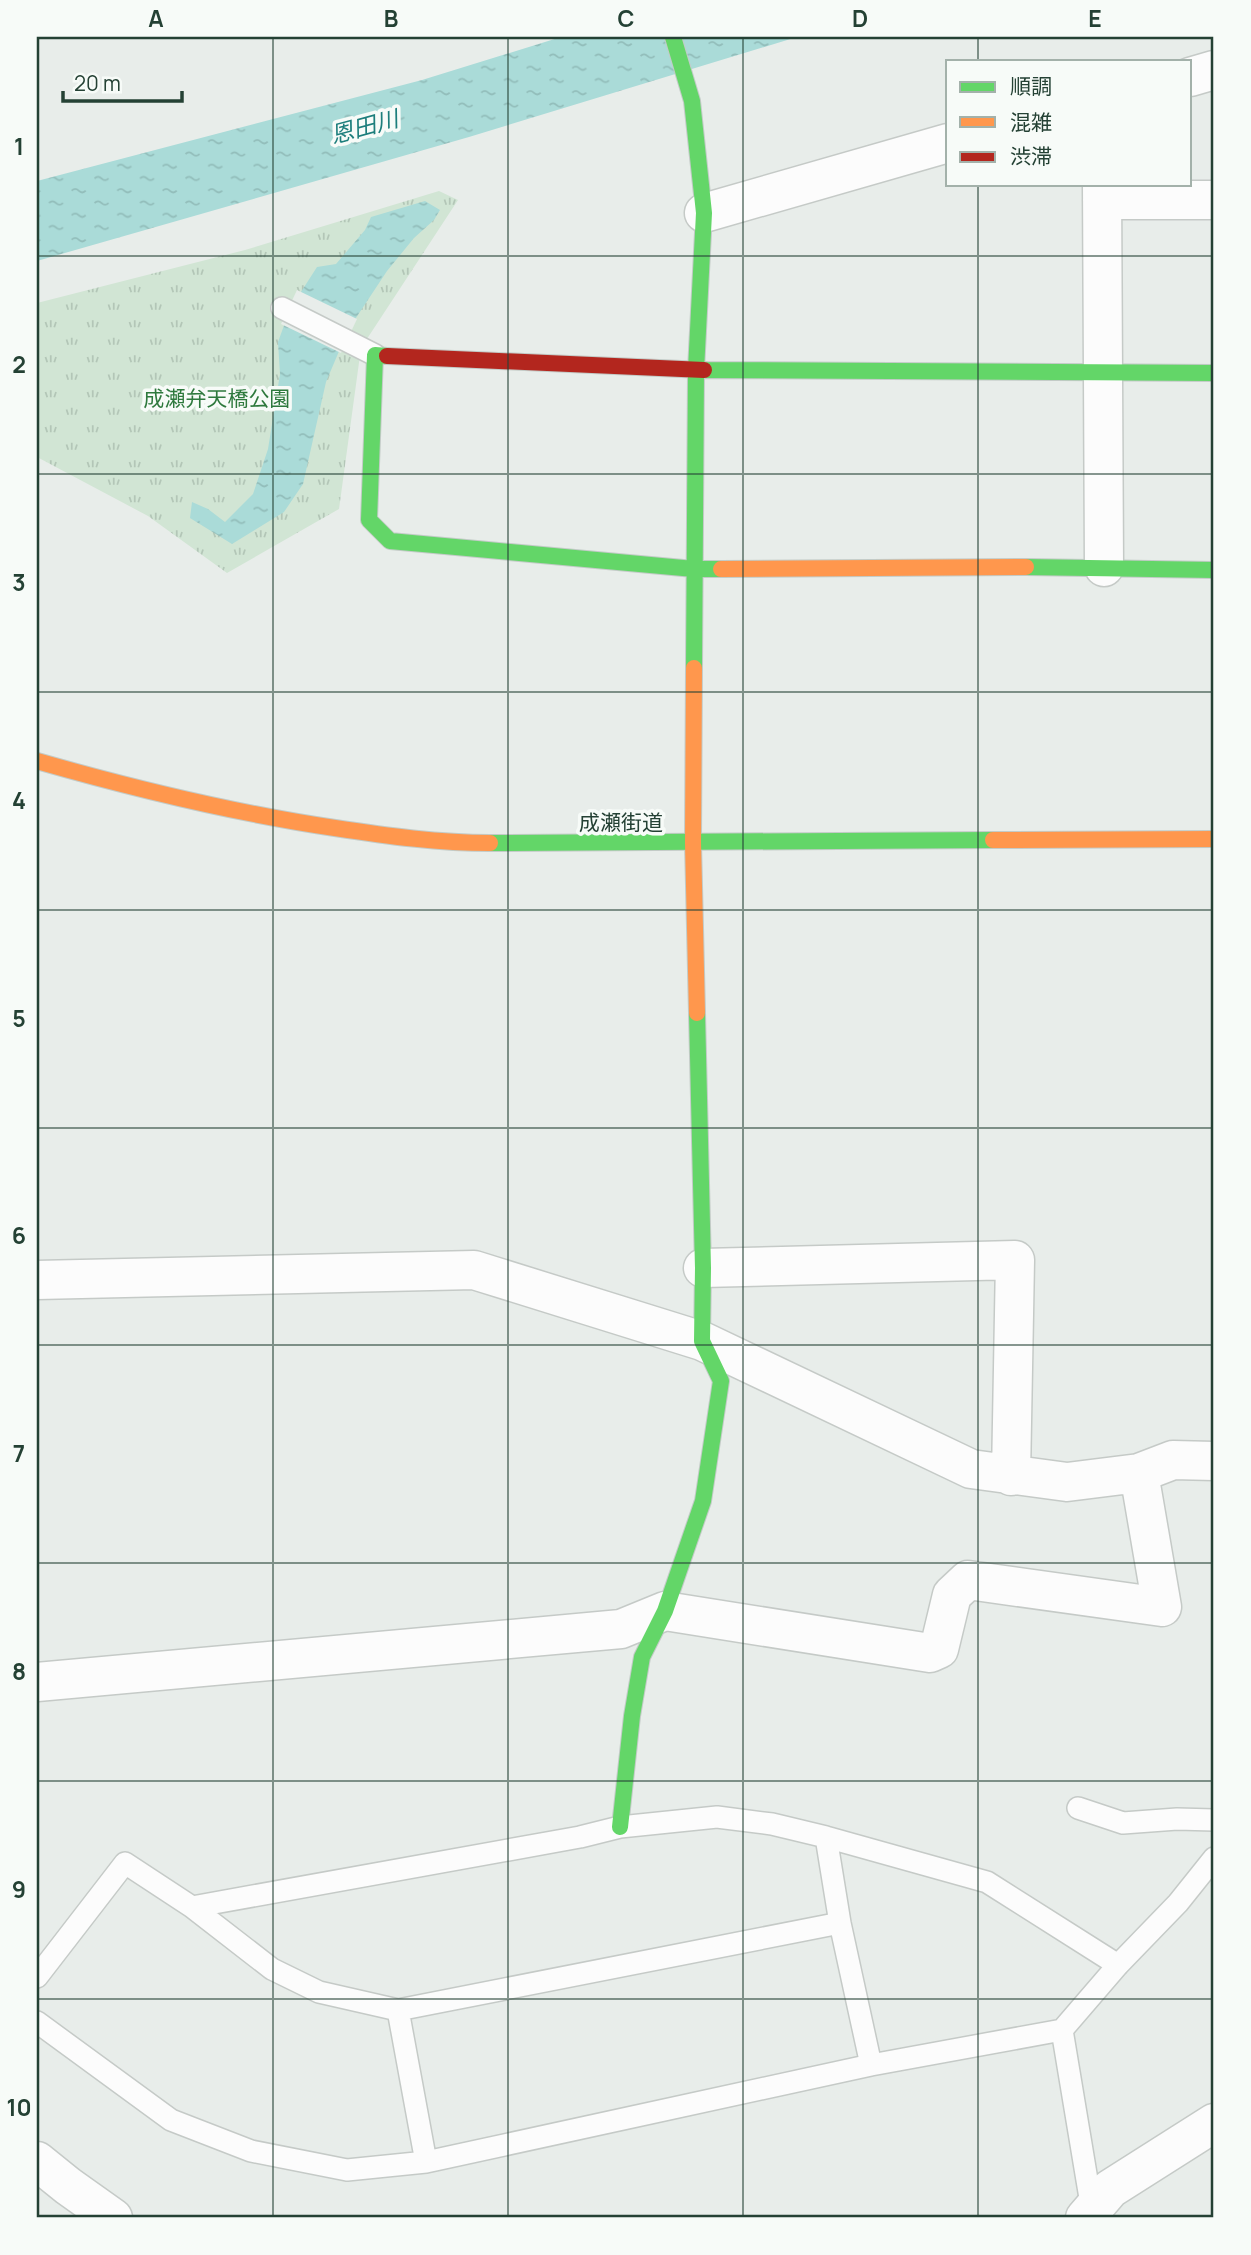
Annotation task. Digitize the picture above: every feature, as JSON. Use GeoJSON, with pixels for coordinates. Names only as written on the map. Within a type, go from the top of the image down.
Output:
{"type":"FeatureCollection","features":[{"type":"Feature","properties":{"kind":"street"},"geometry":{"type":"LineString","coordinates":[[620,1827],[632,1716],[642,1657],[665,1611],[703,1501],[721,1381],[702,1341],[703,1268],[694,843],[696,370],[704,213],[691,101],[673,37]]}},
{"type":"Feature","properties":{"kind":"street"},"geometry":{"type":"LineString","coordinates":[[1192,76],[1214,70]]}},
{"type":"Feature","properties":{"kind":"street"},"geometry":{"type":"LineString","coordinates":[[704,213],[946,144]]}},
{"type":"Feature","properties":{"kind":"street"},"geometry":{"type":"LineString","coordinates":[[1104,567],[1102,192],[1214,200]]}},
{"type":"Feature","properties":{"kind":"street"},"geometry":{"type":"LineString","coordinates":[[1214,373],[696,370],[375,355],[369,520],[390,541],[694,569],[1104,567],[1214,570]]}},
{"type":"Feature","properties":{"kind":"street","name":"成瀬街道"},"geometry":{"type":"LineString","coordinates":[[37,761],[206,805],[404,839],[464,844],[1214,839]]}},
{"type":"Feature","properties":{"kind":"street"},"geometry":{"type":"LineString","coordinates":[[703,1268],[1015,1259],[1011,1476]]}},
{"type":"Feature","properties":{"kind":"street"},"geometry":{"type":"LineString","coordinates":[[37,1280],[474,1269],[702,1341],[971,1469],[1067,1482],[1139,1473],[1172,1460],[1214,1461]]}},
{"type":"Feature","properties":{"kind":"street"},"geometry":{"type":"LineString","coordinates":[[37,1682],[621,1629],[665,1611],[930,1653],[939,1650],[952,1595],[968,1580],[1162,1607],[1139,1473]]}},
{"type":"Feature","properties":{"kind":"street"},"geometry":{"type":"LineString","coordinates":[[1089,2214],[1110,2189],[1214,2123]]}},
{"type":"Feature","properties":{"kind":"street"},"geometry":{"type":"LineString","coordinates":[[37,2161],[113,2218]]}},
{"type":"Feature","properties":{"kind":"lane"},"geometry":{"type":"LineString","coordinates":[[282,308],[375,355]]}},
{"type":"Feature","properties":{"kind":"lane"},"geometry":{"type":"LineString","coordinates":[[1078,1808],[1123,1823],[1177,1819],[1214,1820]]}},
{"type":"Feature","properties":{"kind":"lane"},"geometry":{"type":"LineString","coordinates":[[192,1907],[620,1827],[717,1817],[772,1824],[987,1882],[1118,1965]]}},
{"type":"Feature","properties":{"kind":"lane"},"geometry":{"type":"LineString","coordinates":[[825,1837],[840,1923],[872,2065]]}},
{"type":"Feature","properties":{"kind":"lane"},"geometry":{"type":"LineString","coordinates":[[37,2022],[171,2120],[251,2151],[347,2170],[426,2162],[872,2065],[1062,2030],[1118,1965],[1178,1903],[1214,1858]]}},
{"type":"Feature","properties":{"kind":"lane"},"geometry":{"type":"LineString","coordinates":[[37,1978],[125,1863],[192,1907],[272,1969],[319,1992],[398,2010],[840,1923]]}},
{"type":"Feature","properties":{"kind":"lane"},"geometry":{"type":"LineString","coordinates":[[398,2010],[426,2162]]}},
{"type":"Feature","properties":{"kind":"lane"},"geometry":{"type":"LineString","coordinates":[[1062,2030],[1089,2214]]}},
{"type":"Feature","properties":{"kind":"green space","name":"成瀬弁天橋公園"},"geometry":{"type":"Polygon","coordinates":[[[439,191],[458,200],[361,348],[339,509],[227,573],[148,516],[37,457],[37,303],[245,250],[439,191]]]}},
{"type":"Feature","properties":{"kind":"water","name":"恩田川"},"geometry":{"type":"Polygon","coordinates":[[[561,37],[797,37],[469,137],[37,261],[37,181],[422,80],[561,37]]]}},
{"type":"Feature","properties":{"kind":"water"},"geometry":{"type":"Polygon","coordinates":[[[425,201],[440,210],[387,271],[348,330],[326,382],[303,484],[284,512],[232,544],[190,518],[192,502],[208,509],[225,522],[253,494],[268,449],[280,374],[278,342],[290,309],[317,267],[336,264],[365,230],[371,217],[425,201]]]}},
{"type":"Feature","properties":{"kind":"pier"},"geometry":{"type":"Polygon","coordinates":[[[297,290],[357,319],[341,353],[281,324],[297,290]]]}},
{"type":"Feature","properties":{"kind":"traffic: fast"},"geometry":{"type":"LineString","coordinates":[[673,37],[692,101],[704,213],[696,370],[694,668]]}},
{"type":"Feature","properties":{"kind":"traffic: fast"},"geometry":{"type":"LineString","coordinates":[[387,356],[375,355],[369,520],[390,541],[694,569],[721,569]]}},
{"type":"Feature","properties":{"kind":"traffic: fast"},"geometry":{"type":"LineString","coordinates":[[704,370],[1214,373]]}},
{"type":"Feature","properties":{"kind":"traffic: fast"},"geometry":{"type":"LineString","coordinates":[[1026,567],[1214,570]]}},
{"type":"Feature","properties":{"kind":"traffic: fast"},"geometry":{"type":"LineString","coordinates":[[490,843],[993,840]]}},
{"type":"Feature","properties":{"kind":"traffic: fast"},"geometry":{"type":"LineString","coordinates":[[620,1827],[632,1716],[642,1657],[665,1611],[703,1501],[721,1381],[702,1341],[703,1268],[697,1013]]}},
{"type":"Feature","properties":{"kind":"traffic: slow"},"geometry":{"type":"LineString","coordinates":[[721,569],[1026,567]]}},
{"type":"Feature","properties":{"kind":"traffic: slow"},"geometry":{"type":"LineString","coordinates":[[694,668],[693,843],[697,1013]]}},
{"type":"Feature","properties":{"kind":"traffic: slow"},"geometry":{"type":"LineString","coordinates":[[37,761],[185,799],[297,822],[413,838],[490,843]]}},
{"type":"Feature","properties":{"kind":"traffic: slow"},"geometry":{"type":"LineString","coordinates":[[993,840],[1214,839]]}},
{"type":"Feature","properties":{"kind":"traffic: jam"},"geometry":{"type":"LineString","coordinates":[[387,356],[704,370]]}}]}
